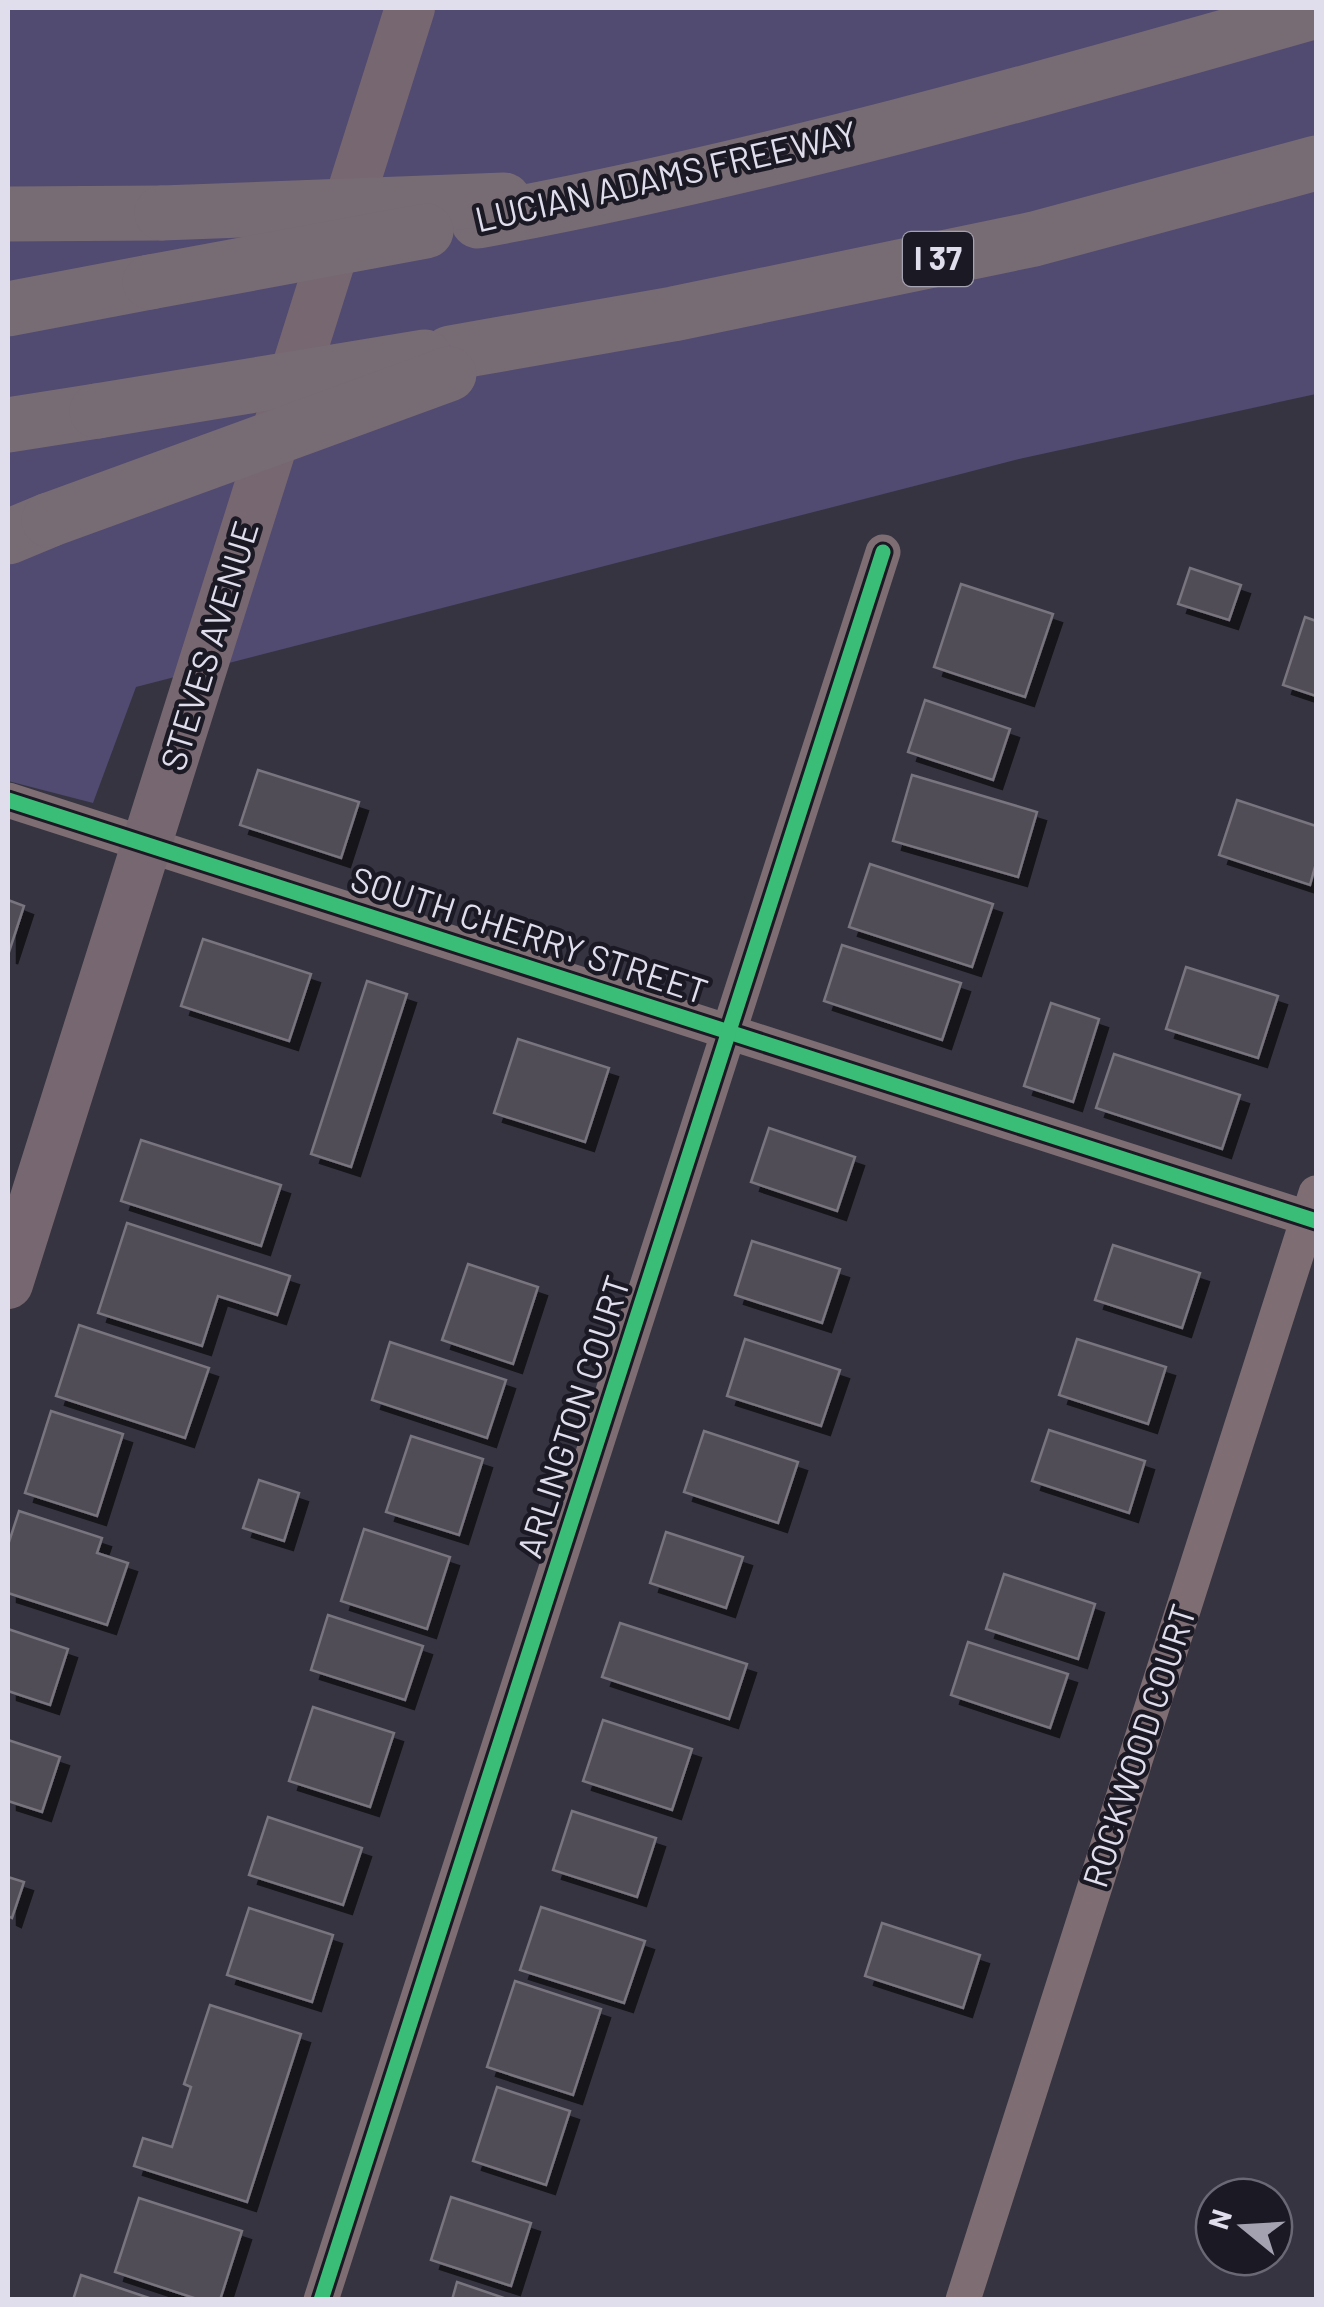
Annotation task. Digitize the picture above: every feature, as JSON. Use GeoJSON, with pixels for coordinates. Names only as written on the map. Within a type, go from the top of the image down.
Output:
{"type":"FeatureCollection","features":[{"type":"Feature","properties":{"kind":"highway","name":"LUCIAN ADAMS FREEWAY"},"geometry":{"type":"LineString","coordinates":[[8,309],[491,210],[620,195],[1113,68],[1316,11]]}},
{"type":"Feature","properties":{"kind":"highway","name":"I 37"},"geometry":{"type":"LineString","coordinates":[[8,425],[450,364],[555,336],[1034,239],[1316,163]]}},
{"type":"Feature","properties":{"kind":"highway"},"geometry":{"type":"LineString","coordinates":[[8,214],[491,210]]}},
{"type":"Feature","properties":{"kind":"highway"},"geometry":{"type":"LineString","coordinates":[[28,528],[450,364]]}},
{"type":"Feature","properties":{"kind":"street","name":"STEVES AVENUE"},"geometry":{"type":"LineString","coordinates":[[8,1284],[410,8]]}},
{"type":"Feature","properties":{"kind":"street","name":"ARLINGTON COURT"},"geometry":{"type":"LineString","coordinates":[[321,2300],[882,552]]}},
{"type":"Feature","properties":{"kind":"street","name":"SOUTH CHERRY STREET"},"geometry":{"type":"LineString","coordinates":[[8,800],[730,1032],[1314,1211]]}},
{"type":"Feature","properties":{"kind":"street","name":"ROCKWOOD COURT"},"geometry":{"type":"LineString","coordinates":[[963,2300],[1314,1211]]}},
{"type":"Feature","properties":{"kind":"shaded area"},"geometry":{"type":"Polygon","coordinates":[[[8,8],[1316,8],[1316,394],[1019,459],[136,687],[93,803],[8,781],[8,8]]]}},
{"type":"Feature","properties":{"kind":"building"},"geometry":{"type":"Polygon","coordinates":[[[1190,568],[1241,585],[1229,620],[1178,604],[1190,568]]]}},
{"type":"Feature","properties":{"kind":"building"},"geometry":{"type":"Polygon","coordinates":[[[961,584],[1053,614],[1025,697],[934,667],[961,584]]]}},
{"type":"Feature","properties":{"kind":"building"},"geometry":{"type":"Polygon","coordinates":[[[1305,617],[1316,621],[1316,696],[1283,685],[1305,617]]]}},
{"type":"Feature","properties":{"kind":"building"},"geometry":{"type":"Polygon","coordinates":[[[925,700],[1010,729],[993,780],[908,752],[925,700]]]}},
{"type":"Feature","properties":{"kind":"building"},"geometry":{"type":"Polygon","coordinates":[[[258,770],[359,802],[341,858],[240,825],[258,770]]]}},
{"type":"Feature","properties":{"kind":"building"},"geometry":{"type":"Polygon","coordinates":[[[912,775],[1037,812],[1018,877],[893,841],[912,775]]]}},
{"type":"Feature","properties":{"kind":"building"},"geometry":{"type":"Polygon","coordinates":[[[1237,800],[1316,826],[1316,863],[1310,885],[1219,855],[1237,800]]]}},
{"type":"Feature","properties":{"kind":"building"},"geometry":{"type":"Polygon","coordinates":[[[870,864],[993,904],[972,967],[849,927],[870,864]]]}},
{"type":"Feature","properties":{"kind":"building"},"geometry":{"type":"Polygon","coordinates":[[[8,900],[24,906],[8,955],[8,900]]]}},
{"type":"Feature","properties":{"kind":"building"},"geometry":{"type":"Polygon","coordinates":[[[203,939],[311,974],[289,1041],[181,1006],[203,939]]]}},
{"type":"Feature","properties":{"kind":"building"},"geometry":{"type":"Polygon","coordinates":[[[842,945],[961,983],[942,1040],[824,1001],[842,945]]]}},
{"type":"Feature","properties":{"kind":"building"},"geometry":{"type":"Polygon","coordinates":[[[1186,967],[1278,996],[1258,1058],[1166,1029],[1186,967]]]}},
{"type":"Feature","properties":{"kind":"building"},"geometry":{"type":"Polygon","coordinates":[[[367,981],[407,994],[351,1167],[311,1154],[367,981]]]}},
{"type":"Feature","properties":{"kind":"building"},"geometry":{"type":"Polygon","coordinates":[[[1051,1003],[1099,1019],[1073,1102],[1024,1086],[1051,1003]]]}},
{"type":"Feature","properties":{"kind":"building"},"geometry":{"type":"Polygon","coordinates":[[[518,1039],[609,1068],[585,1142],[494,1113],[518,1039]]]}},
{"type":"Feature","properties":{"kind":"building"},"geometry":{"type":"Polygon","coordinates":[[[1114,1054],[1240,1095],[1222,1149],[1096,1108],[1114,1054]]]}},
{"type":"Feature","properties":{"kind":"building"},"geometry":{"type":"Polygon","coordinates":[[[769,1128],[855,1157],[837,1211],[751,1182],[769,1128]]]}},
{"type":"Feature","properties":{"kind":"building"},"geometry":{"type":"Polygon","coordinates":[[[141,1140],[281,1185],[261,1246],[121,1201],[141,1140]]]}},
{"type":"Feature","properties":{"kind":"building"},"geometry":{"type":"Polygon","coordinates":[[[127,1223],[290,1276],[277,1315],[218,1296],[202,1346],[98,1313],[127,1223]]]}},
{"type":"Feature","properties":{"kind":"building"},"geometry":{"type":"Polygon","coordinates":[[[752,1241],[840,1269],[822,1323],[735,1295],[752,1241]]]}},
{"type":"Feature","properties":{"kind":"building"},"geometry":{"type":"Polygon","coordinates":[[[1113,1245],[1200,1273],[1182,1328],[1095,1300],[1113,1245]]]}},
{"type":"Feature","properties":{"kind":"building"},"geometry":{"type":"Polygon","coordinates":[[[468,1264],[538,1287],[513,1364],[442,1340],[468,1264]]]}},
{"type":"Feature","properties":{"kind":"building"},"geometry":{"type":"Polygon","coordinates":[[[79,1325],[209,1368],[185,1438],[56,1396],[79,1325]]]}},
{"type":"Feature","properties":{"kind":"building"},"geometry":{"type":"Polygon","coordinates":[[[745,1339],[840,1370],[821,1426],[727,1396],[745,1339]]]}},
{"type":"Feature","properties":{"kind":"building"},"geometry":{"type":"Polygon","coordinates":[[[1077,1339],[1166,1367],[1148,1424],[1059,1395],[1077,1339]]]}},
{"type":"Feature","properties":{"kind":"building"},"geometry":{"type":"Polygon","coordinates":[[[390,1342],[506,1380],[487,1438],[372,1400],[390,1342]]]}},
{"type":"Feature","properties":{"kind":"building"},"geometry":{"type":"Polygon","coordinates":[[[51,1411],[123,1434],[97,1516],[25,1493],[51,1411]]]}},
{"type":"Feature","properties":{"kind":"building"},"geometry":{"type":"Polygon","coordinates":[[[1049,1430],[1145,1461],[1129,1513],[1032,1481],[1049,1430]]]}},
{"type":"Feature","properties":{"kind":"building"},"geometry":{"type":"Polygon","coordinates":[[[704,1431],[798,1462],[778,1523],[684,1492],[704,1431]]]}},
{"type":"Feature","properties":{"kind":"building"},"geometry":{"type":"Polygon","coordinates":[[[411,1436],[483,1459],[459,1535],[386,1512],[411,1436]]]}},
{"type":"Feature","properties":{"kind":"building"},"geometry":{"type":"Polygon","coordinates":[[[259,1480],[299,1493],[284,1541],[243,1528],[259,1480]]]}},
{"type":"Feature","properties":{"kind":"building"},"geometry":{"type":"Polygon","coordinates":[[[19,1511],[102,1538],[97,1553],[128,1563],[107,1625],[8,1593],[8,1545],[19,1511]]]}},
{"type":"Feature","properties":{"kind":"building"},"geometry":{"type":"Polygon","coordinates":[[[364,1529],[450,1557],[427,1629],[341,1601],[364,1529]]]}},
{"type":"Feature","properties":{"kind":"building"},"geometry":{"type":"Polygon","coordinates":[[[666,1532],[743,1557],[726,1608],[650,1583],[666,1532]]]}},
{"type":"Feature","properties":{"kind":"building"},"geometry":{"type":"Polygon","coordinates":[[[1004,1574],[1095,1604],[1078,1659],[986,1629],[1004,1574]]]}},
{"type":"Feature","properties":{"kind":"building"},"geometry":{"type":"Polygon","coordinates":[[[328,1615],[423,1646],[405,1700],[311,1670],[328,1615]]]}},
{"type":"Feature","properties":{"kind":"building"},"geometry":{"type":"Polygon","coordinates":[[[620,1623],[747,1664],[729,1719],[602,1677],[620,1623]]]}},
{"type":"Feature","properties":{"kind":"building"},"geometry":{"type":"Polygon","coordinates":[[[8,1629],[68,1649],[50,1705],[8,1691],[8,1629]]]}},
{"type":"Feature","properties":{"kind":"building"},"geometry":{"type":"Polygon","coordinates":[[[968,1642],[1068,1674],[1050,1728],[951,1695],[968,1642]]]}},
{"type":"Feature","properties":{"kind":"building"},"geometry":{"type":"Polygon","coordinates":[[[313,1707],[394,1733],[370,1807],[289,1781],[313,1707]]]}},
{"type":"Feature","properties":{"kind":"building"},"geometry":{"type":"Polygon","coordinates":[[[603,1720],[692,1749],[672,1810],[583,1781],[603,1720]]]}},
{"type":"Feature","properties":{"kind":"building"},"geometry":{"type":"Polygon","coordinates":[[[8,1740],[60,1757],[42,1812],[8,1801],[8,1740]]]}},
{"type":"Feature","properties":{"kind":"building"},"geometry":{"type":"Polygon","coordinates":[[[572,1811],[656,1838],[637,1897],[553,1870],[572,1811]]]}},
{"type":"Feature","properties":{"kind":"building"},"geometry":{"type":"Polygon","coordinates":[[[268,1817],[362,1848],[343,1905],[249,1875],[268,1817]]]}},
{"type":"Feature","properties":{"kind":"building"},"geometry":{"type":"Polygon","coordinates":[[[8,1877],[24,1882],[12,1918],[8,1916],[8,1877]]]}},
{"type":"Feature","properties":{"kind":"building"},"geometry":{"type":"Polygon","coordinates":[[[541,1907],[645,1941],[624,2003],[520,1970],[541,1907]]]}},
{"type":"Feature","properties":{"kind":"building"},"geometry":{"type":"Polygon","coordinates":[[[249,1908],[333,1935],[312,2002],[227,1975],[249,1908]]]}},
{"type":"Feature","properties":{"kind":"building"},"geometry":{"type":"Polygon","coordinates":[[[882,1923],[980,1955],[963,2008],[865,1976],[882,1923]]]}},
{"type":"Feature","properties":{"kind":"building"},"geometry":{"type":"Polygon","coordinates":[[[515,1981],[601,2009],[573,2095],[487,2067],[515,1981]]]}},
{"type":"Feature","properties":{"kind":"building"},"geometry":{"type":"Polygon","coordinates":[[[210,2005],[301,2034],[247,2202],[134,2166],[143,2138],[172,2147],[191,2087],[184,2084],[210,2005]]]}},
{"type":"Feature","properties":{"kind":"building"},"geometry":{"type":"Polygon","coordinates":[[[497,2087],[570,2111],[546,2185],[473,2161],[497,2087]]]}},
{"type":"Feature","properties":{"kind":"building"},"geometry":{"type":"Polygon","coordinates":[[[451,2197],[531,2223],[511,2286],[431,2260],[451,2197]]]}},
{"type":"Feature","properties":{"kind":"building"},"geometry":{"type":"Polygon","coordinates":[[[139,2198],[242,2231],[220,2300],[200,2300],[115,2272],[139,2198]]]}},
{"type":"Feature","properties":{"kind":"building"},"geometry":{"type":"Polygon","coordinates":[[[81,2275],[155,2300],[73,2300],[81,2275]]]}},
{"type":"Feature","properties":{"kind":"building"},"geometry":{"type":"Polygon","coordinates":[[[457,2282],[510,2300],[452,2300],[457,2282]]]}},
{"type":"Feature","properties":{"kind":"cycle path"},"geometry":{"type":"LineString","coordinates":[[321,2300],[883,552]]}},
{"type":"Feature","properties":{"kind":"cycle path"},"geometry":{"type":"LineString","coordinates":[[8,800],[1316,1221]]}}]}
